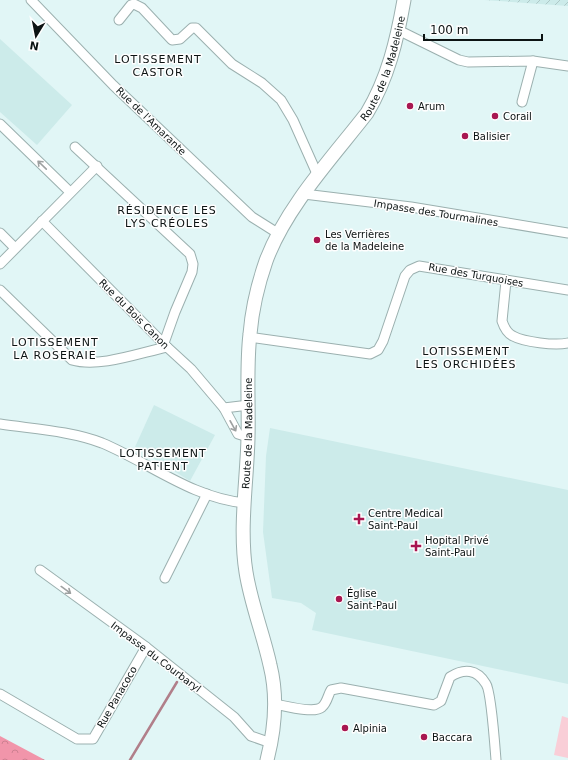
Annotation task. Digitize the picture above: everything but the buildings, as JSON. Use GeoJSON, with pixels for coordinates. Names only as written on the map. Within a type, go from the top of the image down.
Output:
{"type":"FeatureCollection","features":[{"type":"Feature","properties":{"kind":"main road","name":"Route de la Madeleine"},"geometry":{"type":"LineString","coordinates":[[352,131],[381,68],[388,42],[395,0]]}},
{"type":"Feature","properties":{"kind":"main road","name":"Route de la Madeleine"},"geometry":{"type":"LineString","coordinates":[[267,760],[271,743],[275,704],[270,666],[251,598],[245,570],[249,337],[261,278],[267,260],[279,234],[304,194],[367,113],[382,84],[392,54],[404,0]]}},
{"type":"Feature","properties":{"kind":"street","name":"Rue de l'Amarante"},"geometry":{"type":"LineString","coordinates":[[32,0],[113,85],[252,217],[279,234]]}},
{"type":"Feature","properties":{"kind":"street"},"geometry":{"type":"LineString","coordinates":[[119,20],[131,5],[134,4],[142,8],[172,40],[177,41],[192,28],[196,28],[232,64],[262,83],[281,100],[293,120],[318,176]]}},
{"type":"Feature","properties":{"kind":"street"},"geometry":{"type":"LineString","coordinates":[[398,30],[459,60],[468,62],[533,61],[568,66]]}},
{"type":"Feature","properties":{"kind":"street"},"geometry":{"type":"LineString","coordinates":[[522,102],[533,61]]}},
{"type":"Feature","properties":{"kind":"street"},"geometry":{"type":"LineString","coordinates":[[0,124],[70,192]]}},
{"type":"Feature","properties":{"kind":"street"},"geometry":{"type":"LineString","coordinates":[[0,290],[72,360],[83,362],[101,361],[165,345],[175,312],[192,272],[193,260],[190,254],[75,146]]}},
{"type":"Feature","properties":{"kind":"street"},"geometry":{"type":"LineString","coordinates":[[0,264],[97,166]]}},
{"type":"Feature","properties":{"kind":"street","name":"Impasse des Tourmalines"},"geometry":{"type":"LineString","coordinates":[[304,194],[411,207],[568,233]]}},
{"type":"Feature","properties":{"kind":"street","name":"Rue du Bois Canon"},"geometry":{"type":"LineString","coordinates":[[42,221],[165,345],[191,369],[224,408],[238,434],[248,437]]}},
{"type":"Feature","properties":{"kind":"street"},"geometry":{"type":"LineString","coordinates":[[0,233],[15,248]]}},
{"type":"Feature","properties":{"kind":"street","name":"Rue des Turquoises"},"geometry":{"type":"LineString","coordinates":[[249,337],[370,354],[378,350],[383,341],[406,276],[410,270],[419,266],[428,266],[506,281],[568,290]]}},
{"type":"Feature","properties":{"kind":"street"},"geometry":{"type":"LineString","coordinates":[[506,281],[502,322],[503,327],[510,334],[519,339],[546,343],[568,343]]}},
{"type":"Feature","properties":{"kind":"street"},"geometry":{"type":"LineString","coordinates":[[224,408],[249,405]]}},
{"type":"Feature","properties":{"kind":"street"},"geometry":{"type":"LineString","coordinates":[[0,424],[80,436],[100,442],[124,452],[181,485],[234,502],[245,503]]}},
{"type":"Feature","properties":{"kind":"street"},"geometry":{"type":"LineString","coordinates":[[165,578],[207,494]]}},
{"type":"Feature","properties":{"kind":"street","name":"Impasse du Courbaryl"},"geometry":{"type":"LineString","coordinates":[[40,570],[93,610],[146,647],[234,717],[252,736],[271,743]]}},
{"type":"Feature","properties":{"kind":"street","name":"Rue Panacoco"},"geometry":{"type":"LineString","coordinates":[[0,694],[77,738],[93,739],[146,647]]}},
{"type":"Feature","properties":{"kind":"street"},"geometry":{"type":"LineString","coordinates":[[275,704],[310,710],[318,709],[323,706],[331,690],[341,688],[434,705],[441,701],[450,677],[464,670],[474,671],[487,685],[496,760]]}},
{"type":"Feature","properties":{"kind":"shaded area"},"geometry":{"type":"Polygon","coordinates":[[[484,0],[568,0],[568,6],[484,0]]]}},
{"type":"Feature","properties":{"kind":"shaded area"},"geometry":{"type":"Polygon","coordinates":[[[0,39],[72,105],[37,145],[0,112],[0,39]]]}},
{"type":"Feature","properties":{"kind":"shaded area"},"geometry":{"type":"Polygon","coordinates":[[[154,405],[215,435],[190,481],[135,447],[154,405]]]}},
{"type":"Feature","properties":{"kind":"shaded area","name":"Hopital Privé Saint-Paul"},"geometry":{"type":"Polygon","coordinates":[[[270,428],[568,490],[568,684],[312,630],[316,613],[301,603],[272,598],[263,532],[266,456],[270,428]]]}},
{"type":"Feature","properties":{"kind":"shaded area"},"geometry":{"type":"Polygon","coordinates":[[[562,716],[568,718],[568,758],[554,755],[562,716]]]}},
{"type":"Feature","properties":{"kind":"green space"},"geometry":{"type":"Polygon","coordinates":[[[0,736],[45,760],[0,760],[0,736]]]}},
{"type":"Feature","properties":{"kind":"waterway"},"geometry":{"type":"LineString","coordinates":[[130,760],[177,682]]}},
{"type":"Feature","properties":{"kind":"place","name":"Arum"},"geometry":{"type":"Point","coordinates":[410,106]}},
{"type":"Feature","properties":{"kind":"place","name":"Corail"},"geometry":{"type":"Point","coordinates":[495,116]}},
{"type":"Feature","properties":{"kind":"place","name":"Balisier"},"geometry":{"type":"Point","coordinates":[465,136]}},
{"type":"Feature","properties":{"kind":"place","name":"Les Verrières de la Madeleine"},"geometry":{"type":"Point","coordinates":[317,240]}},
{"type":"Feature","properties":{"kind":"place","name":"Centre Medical Saint-Paul"},"geometry":{"type":"Point","coordinates":[359,519]}},
{"type":"Feature","properties":{"kind":"place","name":"Hopital Privé Saint-Paul"},"geometry":{"type":"Point","coordinates":[416,546]}},
{"type":"Feature","properties":{"kind":"place","name":"Église Saint-Paul"},"geometry":{"type":"Point","coordinates":[339,599]}},
{"type":"Feature","properties":{"kind":"place","name":"Alpinia"},"geometry":{"type":"Point","coordinates":[345,728]}},
{"type":"Feature","properties":{"kind":"place","name":"Baccara"},"geometry":{"type":"Point","coordinates":[424,737]}},
{"type":"Feature","properties":{"kind":"district","name":"LOTISSEMENT CASTOR"},"geometry":{"type":"Point","coordinates":[158,65]}},
{"type":"Feature","properties":{"kind":"district","name":"RÉSIDENCE LES LYS CRÉOLES"},"geometry":{"type":"Point","coordinates":[167,216]}},
{"type":"Feature","properties":{"kind":"district","name":"LOTISSEMENT LA ROSERAIE"},"geometry":{"type":"Point","coordinates":[55,348]}},
{"type":"Feature","properties":{"kind":"district","name":"LOTISSEMENT LES ORCHIDÉES"},"geometry":{"type":"Point","coordinates":[466,357]}},
{"type":"Feature","properties":{"kind":"district","name":"LOTISSEMENT PATIENT"},"geometry":{"type":"Point","coordinates":[163,459]}}]}
